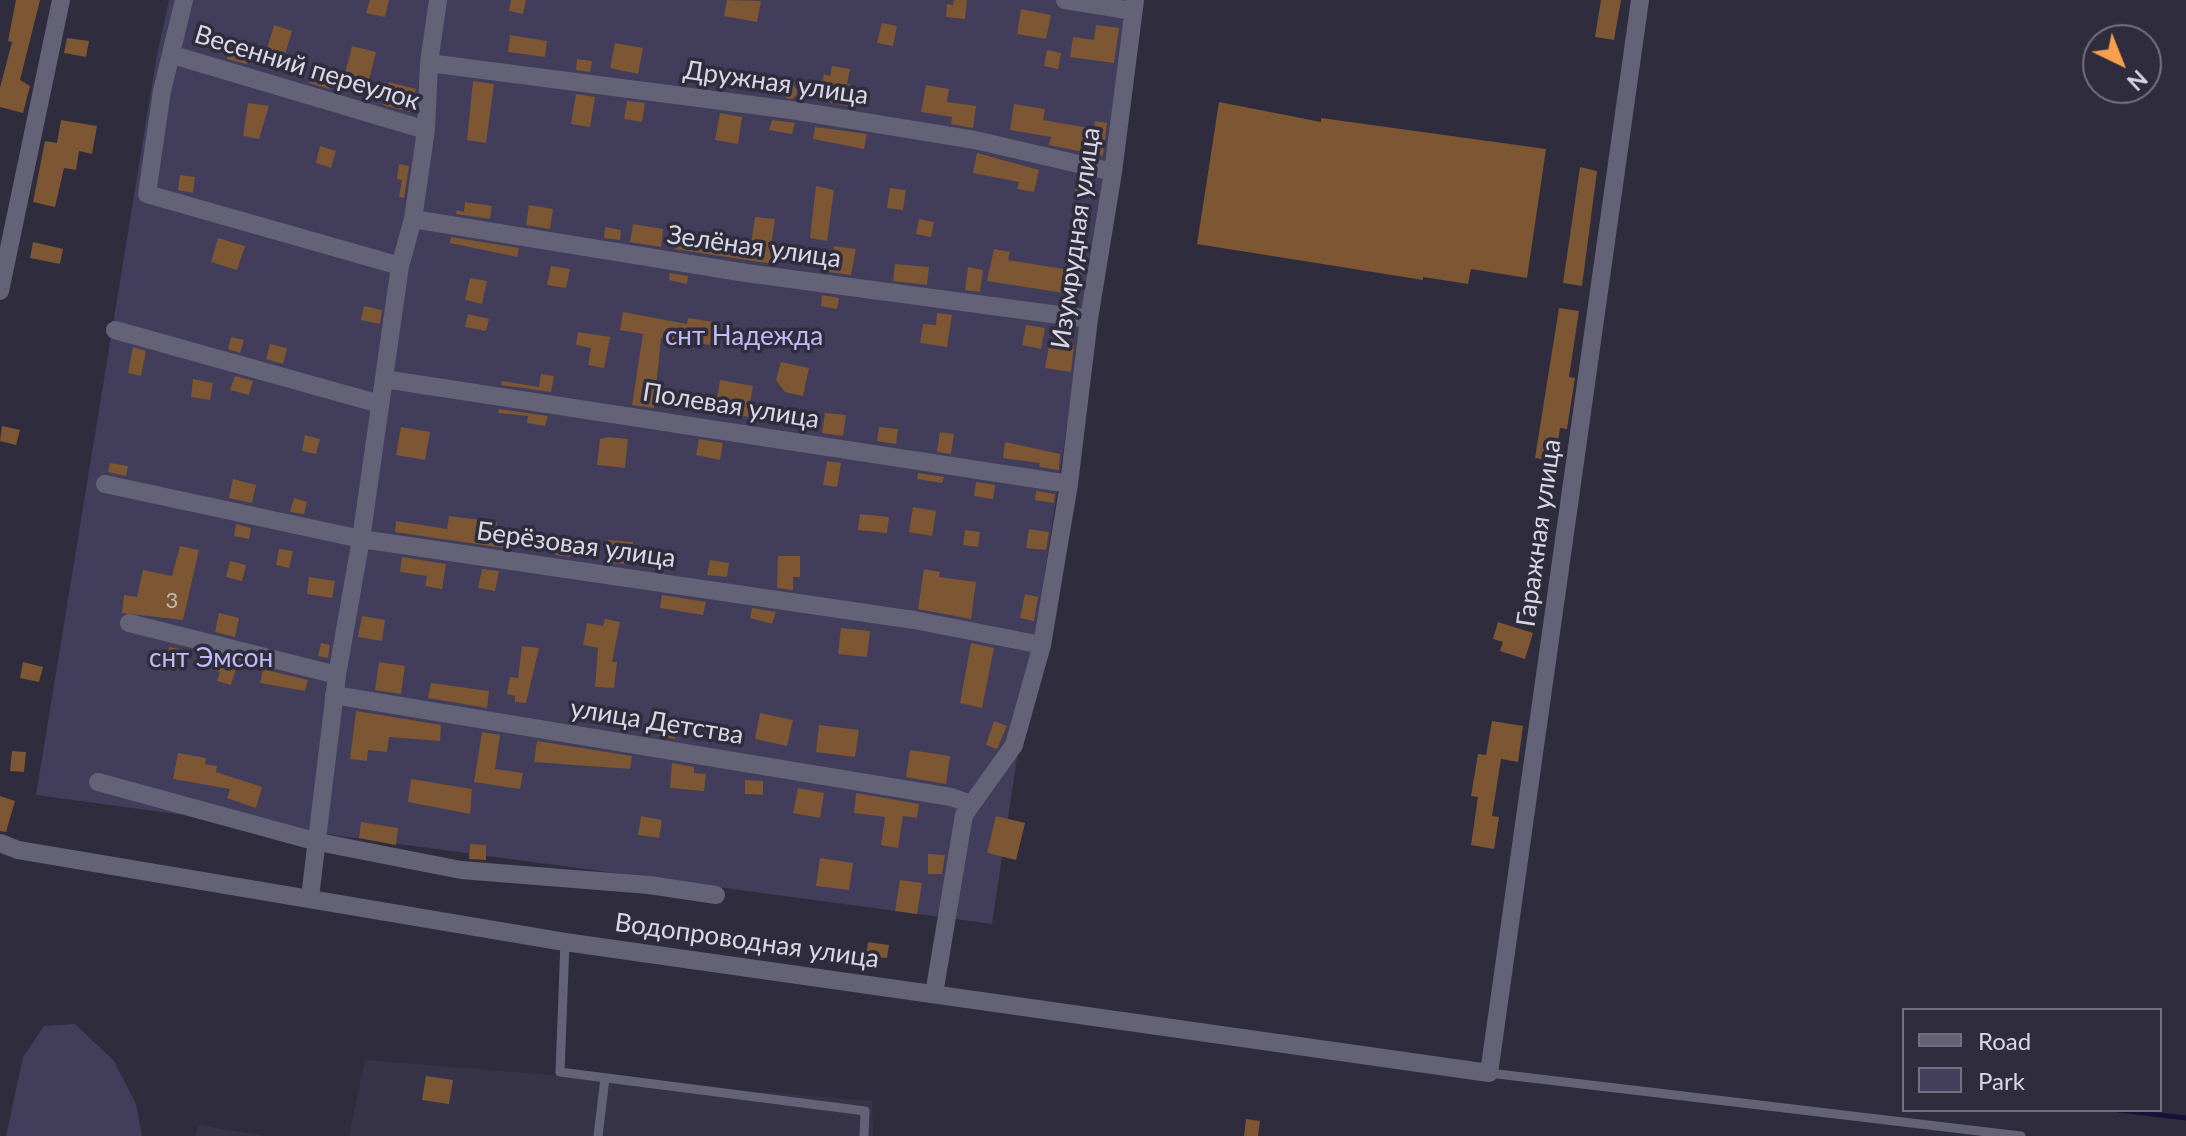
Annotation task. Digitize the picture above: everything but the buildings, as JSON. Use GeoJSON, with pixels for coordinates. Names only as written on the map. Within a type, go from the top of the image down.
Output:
{"type":"FeatureCollection","features":[{"type":"Feature","properties":{"kind":"street"},"geometry":{"type":"LineString","coordinates":[[0,291],[61,0]]}},
{"type":"Feature","properties":{"kind":"street"},"geometry":{"type":"LineString","coordinates":[[184,0],[162,91],[147,194],[400,266]]}},
{"type":"Feature","properties":{"kind":"street"},"geometry":{"type":"LineString","coordinates":[[310,897],[337,675],[361,539],[400,266],[413,219],[426,130],[429,63],[438,0]]}},
{"type":"Feature","properties":{"kind":"street"},"geometry":{"type":"LineString","coordinates":[[1065,0],[1134,6]]}},
{"type":"Feature","properties":{"kind":"street","name":"Гаражная улица"},"geometry":{"type":"LineString","coordinates":[[1489,1073],[1640,0]]}},
{"type":"Feature","properties":{"kind":"street","name":"Изумрудная улица"},"geometry":{"type":"LineString","coordinates":[[934,994],[964,815],[1014,745],[1042,645],[1069,484],[1089,319],[1113,172],[1134,6]]}},
{"type":"Feature","properties":{"kind":"street","name":"Весенний переулок"},"geometry":{"type":"LineString","coordinates":[[173,55],[426,130]]}},
{"type":"Feature","properties":{"kind":"street","name":"Дружная улица"},"geometry":{"type":"LineString","coordinates":[[429,63],[867,122],[975,140],[1113,172]]}},
{"type":"Feature","properties":{"kind":"street","name":"Зелёная улица"},"geometry":{"type":"LineString","coordinates":[[413,219],[746,273],[1089,319]]}},
{"type":"Feature","properties":{"kind":"street"},"geometry":{"type":"LineString","coordinates":[[115,330],[380,404]]}},
{"type":"Feature","properties":{"kind":"street","name":"Полевая улица"},"geometry":{"type":"LineString","coordinates":[[384,379],[1069,484]]}},
{"type":"Feature","properties":{"kind":"street","name":"Берёзовая улица"},"geometry":{"type":"LineString","coordinates":[[105,484],[361,539],[914,620],[1042,645]]}},
{"type":"Feature","properties":{"kind":"street"},"geometry":{"type":"LineString","coordinates":[[129,623],[337,675]]}},
{"type":"Feature","properties":{"kind":"street","name":"улица Детства"},"geometry":{"type":"LineString","coordinates":[[334,695],[951,797],[971,804]]}},
{"type":"Feature","properties":{"kind":"street"},"geometry":{"type":"LineString","coordinates":[[98,782],[318,842],[461,870],[649,885],[716,895]]}},
{"type":"Feature","properties":{"kind":"street","name":"Водопроводная улица"},"geometry":{"type":"LineString","coordinates":[[0,843],[18,850],[565,942],[1489,1073]]}},
{"type":"Feature","properties":{"kind":"lane"},"geometry":{"type":"LineString","coordinates":[[565,942],[560,1072],[865,1111],[864,1136]]}},
{"type":"Feature","properties":{"kind":"lane"},"geometry":{"type":"LineString","coordinates":[[1489,1073],[2021,1136]]}},
{"type":"Feature","properties":{"kind":"lane"},"geometry":{"type":"LineString","coordinates":[[598,1136],[605,1078]]}},
{"type":"Feature","properties":{"kind":"lane"},"geometry":{"type":"LineString","coordinates":[[1938,1126],[1949,1136]]}},
{"type":"Feature","properties":{"kind":"shaded area"},"geometry":{"type":"Polygon","coordinates":[[[365,1060],[872,1101],[873,1136],[349,1136],[365,1060]]]}},
{"type":"Feature","properties":{"kind":"shaded area"},"geometry":{"type":"Polygon","coordinates":[[[198,1125],[265,1136],[196,1136],[198,1125]]]}},
{"type":"Feature","properties":{"kind":"green space","name":"снт Надежда"},"geometry":{"type":"Polygon","coordinates":[[[169,0],[1131,0],[992,924],[36,795],[157,55],[169,0]]]}},
{"type":"Feature","properties":{"kind":"green space"},"geometry":{"type":"Polygon","coordinates":[[[75,1024],[114,1061],[136,1104],[142,1136],[6,1136],[23,1057],[44,1026],[75,1024]]]}},
{"type":"Feature","properties":{"kind":"waterway"},"geometry":{"type":"LineString","coordinates":[[2135,1112],[2186,1118]]}},
{"type":"Feature","properties":{"kind":"park label","name":"снт Эмсон"},"geometry":{"type":"Point","coordinates":[211,659]}}]}
